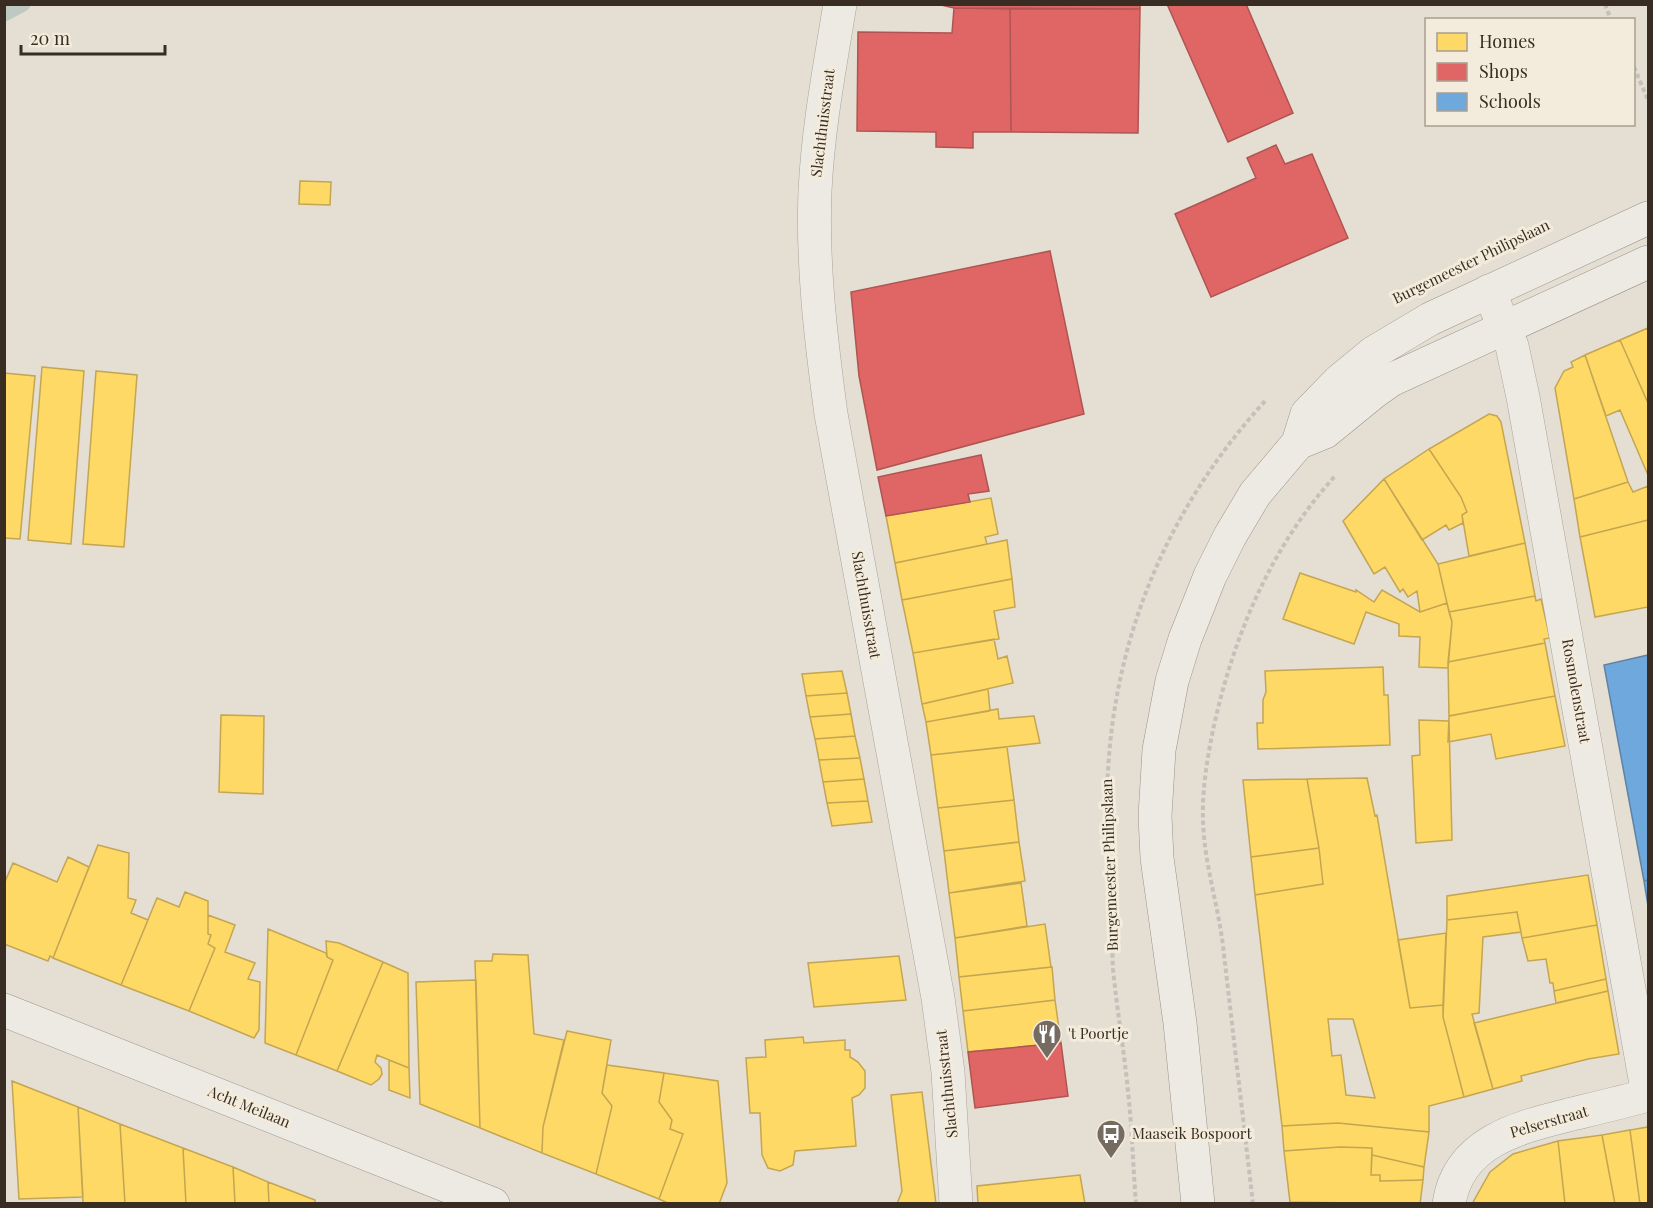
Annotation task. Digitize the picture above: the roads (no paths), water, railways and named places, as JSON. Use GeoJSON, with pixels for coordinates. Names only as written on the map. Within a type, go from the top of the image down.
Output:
{"type":"FeatureCollection","features":[{"type":"Feature","properties":{"kind":"street","name":"Slachthuisstraat"},"geometry":{"type":"LineString","coordinates":[[840,4],[819,139],[815,191],[817,294],[821,341],[831,414],[938,998],[948,1072],[956,1203]]}},
{"type":"Feature","properties":{"kind":"street"},"geometry":{"type":"LineString","coordinates":[[1198,1203],[1180,1023],[1157,858],[1155,816],[1159,750],[1178,660],[1210,576],[1255,494],[1298,443],[1307,414],[1339,381],[1373,353],[1409,330],[1648,218]]}},
{"type":"Feature","properties":{"kind":"street"},"geometry":{"type":"LineString","coordinates":[[1298,443],[1325,432],[1391,380],[1648,262]]}},
{"type":"Feature","properties":{"kind":"street","name":"Rosmolenstraat"},"geometry":{"type":"LineString","coordinates":[[1489,291],[1512,346],[1523,397],[1648,1095]]}},
{"type":"Feature","properties":{"kind":"street","name":"Acht Meilaan"},"geometry":{"type":"LineString","coordinates":[[4,1010],[494,1203]]}},
{"type":"Feature","properties":{"kind":"street","name":"Pelserstraat"},"geometry":{"type":"LineString","coordinates":[[1449,1203],[1455,1180],[1462,1168],[1482,1147],[1498,1138],[1534,1124],[1648,1095]]}},
{"type":"Feature","properties":{"kind":"waterway"},"geometry":{"type":"LineString","coordinates":[[4,14],[23,4]]}},
{"type":"Feature","properties":{"kind":"place","name":"'t Poortje"},"geometry":{"type":"Point","coordinates":[1047,1060]}},
{"type":"Feature","properties":{"kind":"place","name":"Maaseik Bospoort"},"geometry":{"type":"Point","coordinates":[1111,1160]}}]}
